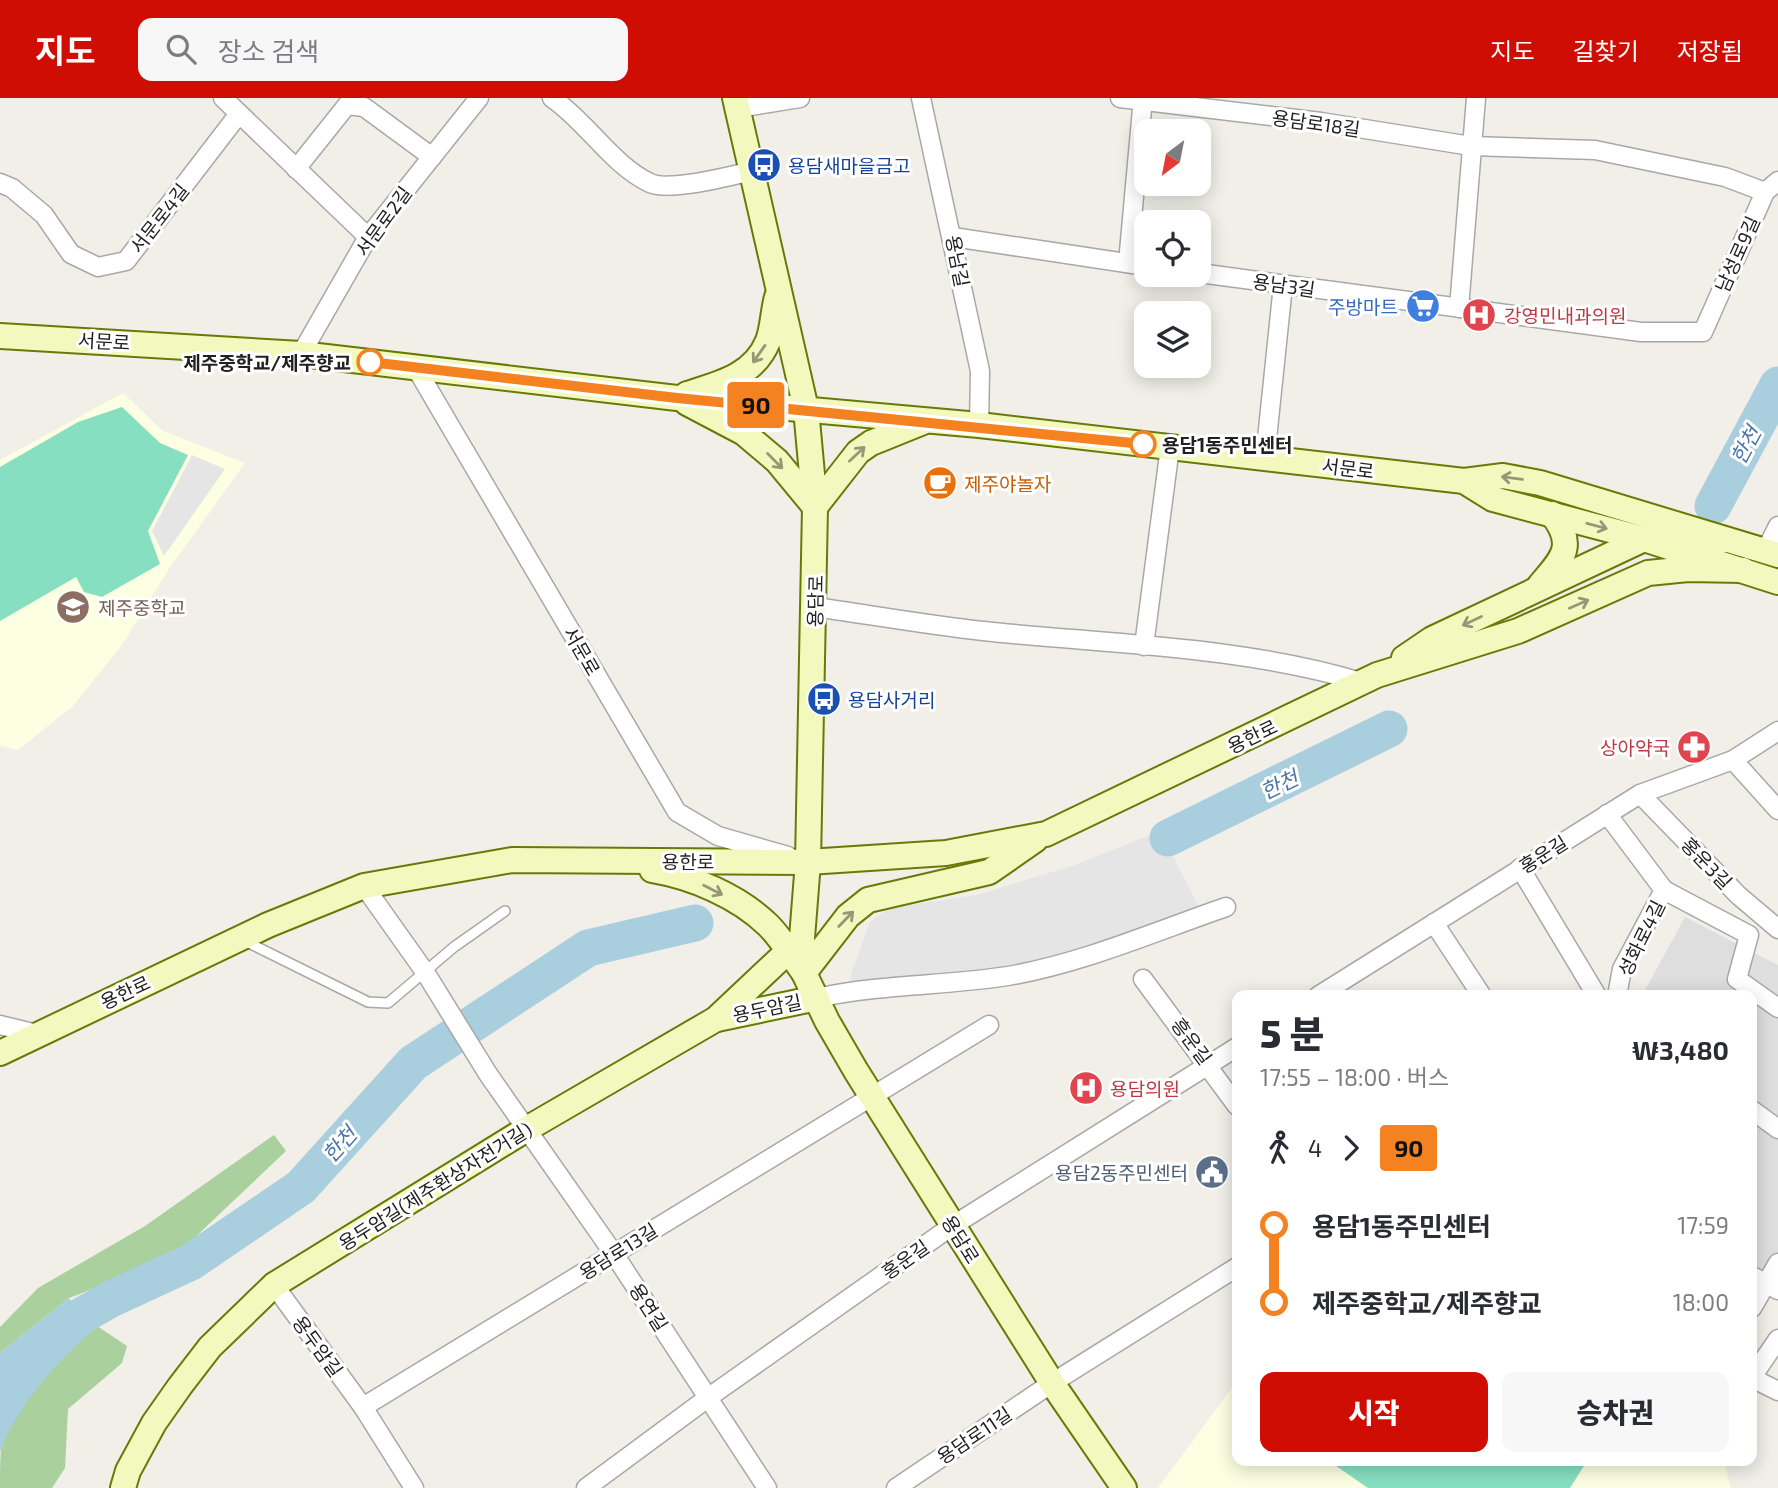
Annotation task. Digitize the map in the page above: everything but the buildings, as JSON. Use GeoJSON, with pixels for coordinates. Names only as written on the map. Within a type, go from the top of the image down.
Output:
{"type":"FeatureCollection","features":[{"type":"Feature","properties":{"kind":"main road","name":"용담로"},"geometry":{"type":"LineString","coordinates":[[736,103],[806,410],[815,508],[808,862],[795,945],[804,973],[838,1042],[1052,1383],[1124,1488]]}},
{"type":"Feature","properties":{"kind":"main road"},"geometry":{"type":"LineString","coordinates":[[677,398],[734,379],[749,368],[769,338],[779,290]]}},
{"type":"Feature","properties":{"kind":"main road","name":"서문로"},"geometry":{"type":"LineString","coordinates":[[0,336],[301,354],[677,398],[979,425],[1464,481],[1493,499],[1644,539],[1778,582]]}},
{"type":"Feature","properties":{"kind":"main road"},"geometry":{"type":"LineString","coordinates":[[677,398],[744,433],[777,461],[815,508],[847,464],[864,447],[927,421]]}},
{"type":"Feature","properties":{"kind":"main road"},"geometry":{"type":"LineString","coordinates":[[1464,481],[1503,476],[1540,483],[1774,556]]}},
{"type":"Feature","properties":{"kind":"main road"},"geometry":{"type":"LineString","coordinates":[[1540,589],[1564,550],[1565,536],[1552,514]]}},
{"type":"Feature","properties":{"kind":"main road","name":"용한로"},"geometry":{"type":"LineString","coordinates":[[0,1053],[240,938],[364,886],[512,860],[808,862],[946,853],[1044,834],[1105,808],[1369,679],[1432,639],[1644,539],[1676,536],[1699,542],[1726,540]]}},
{"type":"Feature","properties":{"kind":"main road","name":"용한로"},"geometry":{"type":"LineString","coordinates":[[1369,679],[1518,631],[1648,573],[1688,569],[1743,570]]}},
{"type":"Feature","properties":{"kind":"main road"},"geometry":{"type":"LineString","coordinates":[[1472,644],[1556,596],[1559,591],[1554,587],[1540,589]]}},
{"type":"Feature","properties":{"kind":"main road"},"geometry":{"type":"LineString","coordinates":[[804,973],[848,916],[868,900],[989,872],[1044,834]]}},
{"type":"Feature","properties":{"kind":"main road"},"geometry":{"type":"LineString","coordinates":[[600,860],[672,874],[709,887],[745,907],[795,945]]}},
{"type":"Feature","properties":{"kind":"main road","name":"용두암길(제주환상자전거길)"},"geometry":{"type":"LineString","coordinates":[[123,1488],[128,1471],[154,1423],[209,1347],[274,1285],[525,1130],[716,1019],[795,945]]}},
{"type":"Feature","properties":{"kind":"main road","name":"용두암길"},"geometry":{"type":"LineString","coordinates":[[716,1019],[817,998]]}},
{"type":"Feature","properties":{"kind":"street"},"geometry":{"type":"LineString","coordinates":[[223,98],[368,237]]}},
{"type":"Feature","properties":{"kind":"street","name":"서문로2길"},"geometry":{"type":"LineString","coordinates":[[301,354],[368,237],[479,98]]}},
{"type":"Feature","properties":{"kind":"street"},"geometry":{"type":"LineString","coordinates":[[552,98],[570,110],[618,159],[652,184],[692,184],[752,172]]}},
{"type":"Feature","properties":{"kind":"street"},"geometry":{"type":"LineString","coordinates":[[736,103],[800,98]]}},
{"type":"Feature","properties":{"kind":"street","name":"용남길"},"geometry":{"type":"LineString","coordinates":[[921,98],[980,371],[979,425]]}},
{"type":"Feature","properties":{"kind":"street","name":"용담로18길"},"geometry":{"type":"LineString","coordinates":[[1120,98],[1321,122],[1471,146],[1595,150],[1772,186]]}},
{"type":"Feature","properties":{"kind":"street"},"geometry":{"type":"LineString","coordinates":[[1459,308],[1476,98]]}},
{"type":"Feature","properties":{"kind":"street"},"geometry":{"type":"LineString","coordinates":[[1128,263],[1143,100]]}},
{"type":"Feature","properties":{"kind":"street"},"geometry":{"type":"LineString","coordinates":[[296,169],[347,105],[364,107],[432,157]]}},
{"type":"Feature","properties":{"kind":"street","name":"서문로4길"},"geometry":{"type":"LineString","coordinates":[[0,183],[12,188],[44,215],[71,254],[98,267],[126,261],[240,117]]}},
{"type":"Feature","properties":{"kind":"street","name":"남성로9길"},"geometry":{"type":"LineString","coordinates":[[1703,332],[1772,186]]}},
{"type":"Feature","properties":{"kind":"street"},"geometry":{"type":"LineString","coordinates":[[953,237],[1134,264]]}},
{"type":"Feature","properties":{"kind":"street","name":"용남3길"},"geometry":{"type":"LineString","coordinates":[[1211,275],[1641,332],[1703,332]]}},
{"type":"Feature","properties":{"kind":"street"},"geometry":{"type":"LineString","coordinates":[[1265,458],[1283,285]]}},
{"type":"Feature","properties":{"kind":"street","name":"서문로"},"geometry":{"type":"LineString","coordinates":[[416,368],[677,812],[718,836],[808,862]]}},
{"type":"Feature","properties":{"kind":"street"},"geometry":{"type":"LineString","coordinates":[[1143,646],[1170,447]]}},
{"type":"Feature","properties":{"kind":"street"},"geometry":{"type":"LineString","coordinates":[[1774,556],[1778,526]]}},
{"type":"Feature","properties":{"kind":"street"},"geometry":{"type":"LineString","coordinates":[[815,607],[982,631],[1143,646],[1318,669],[1369,679]]}},
{"type":"Feature","properties":{"kind":"street","name":"홍운길"},"geometry":{"type":"LineString","coordinates":[[1328,990],[1640,794],[1734,760],[1778,731]]}},
{"type":"Feature","properties":{"kind":"street"},"geometry":{"type":"LineString","coordinates":[[1734,760],[1778,810]]}},
{"type":"Feature","properties":{"kind":"street","name":"홍운3길"},"geometry":{"type":"LineString","coordinates":[[1640,794],[1738,895],[1778,929]]}},
{"type":"Feature","properties":{"kind":"street","name":"성화로4길"},"geometry":{"type":"LineString","coordinates":[[1607,814],[1664,890],[1622,969],[1618,990]]}},
{"type":"Feature","properties":{"kind":"street"},"geometry":{"type":"LineString","coordinates":[[1520,868],[1593,990]]}},
{"type":"Feature","properties":{"kind":"street","name":"용연길"},"geometry":{"type":"LineString","coordinates":[[364,886],[425,972],[525,1130],[614,1254],[767,1488]]}},
{"type":"Feature","properties":{"kind":"street"},"geometry":{"type":"LineString","coordinates":[[1664,890],[1749,935],[1737,979],[1753,990]]}},
{"type":"Feature","properties":{"kind":"street"},"geometry":{"type":"LineString","coordinates":[[817,998],[849,991],[1005,976],[1064,964],[1226,907]]}},
{"type":"Feature","properties":{"kind":"street"},"geometry":{"type":"LineString","coordinates":[[1434,923],[1478,990]]}},
{"type":"Feature","properties":{"kind":"street","name":"흥운길"},"geometry":{"type":"LineString","coordinates":[[1143,979],[1210,1065],[1232,1098]]}},
{"type":"Feature","properties":{"kind":"street"},"geometry":{"type":"LineString","coordinates":[[1757,993],[1778,1008]]}},
{"type":"Feature","properties":{"kind":"street"},"geometry":{"type":"LineString","coordinates":[[872,1094],[989,1024]]}},
{"type":"Feature","properties":{"kind":"street"},"geometry":{"type":"LineString","coordinates":[[0,1025],[37,1034]]}},
{"type":"Feature","properties":{"kind":"street","name":"홍운길"},"geometry":{"type":"LineString","coordinates":[[586,1488],[709,1397],[953,1226],[1232,1050]]}},
{"type":"Feature","properties":{"kind":"street","name":"용담로13길"},"geometry":{"type":"LineString","coordinates":[[363,1407],[872,1094]]}},
{"type":"Feature","properties":{"kind":"street"},"geometry":{"type":"LineString","coordinates":[[1757,1114],[1778,1129]]}},
{"type":"Feature","properties":{"kind":"street"},"geometry":{"type":"LineString","coordinates":[[1765,1283],[1778,1263]]}},
{"type":"Feature","properties":{"kind":"street"},"geometry":{"type":"LineString","coordinates":[[1052,1383],[1232,1270]]}},
{"type":"Feature","properties":{"kind":"street","name":"용두암길"},"geometry":{"type":"LineString","coordinates":[[274,1285],[363,1407]]}},
{"type":"Feature","properties":{"kind":"street"},"geometry":{"type":"LineString","coordinates":[[1757,1370],[1778,1339]]}},
{"type":"Feature","properties":{"kind":"street"},"geometry":{"type":"LineString","coordinates":[[1757,1380],[1778,1391]]}},
{"type":"Feature","properties":{"kind":"street","name":"용담로11길"},"geometry":{"type":"LineString","coordinates":[[896,1488],[1052,1383]]}},
{"type":"Feature","properties":{"kind":"street"},"geometry":{"type":"LineString","coordinates":[[363,1407],[414,1488]]}},
{"type":"Feature","properties":{"kind":"lane"},"geometry":{"type":"LineString","coordinates":[[240,938],[368,1002],[388,1003],[454,947],[505,911]]}},
{"type":"Feature","properties":{"kind":"shaded area","name":"제주중학교"},"geometry":{"type":"Polygon","coordinates":[[[123,393],[163,431],[245,463],[169,569],[122,645],[72,707],[18,750],[0,746],[0,460],[123,393]]]}},
{"type":"Feature","properties":{"kind":"shaded area"},"geometry":{"type":"Polygon","coordinates":[[[192,455],[225,469],[164,556],[152,531],[192,455]]]}},
{"type":"Feature","properties":{"kind":"shaded area"},"geometry":{"type":"Polygon","coordinates":[[[1160,831],[1203,915],[1064,964],[849,991],[852,971],[870,922],[889,908],[977,895],[1072,866],[1160,831]]]}},
{"type":"Feature","properties":{"kind":"shaded area"},"geometry":{"type":"Polygon","coordinates":[[[1685,917],[1778,965],[1778,1283],[1757,1319],[1757,990],[1645,990],[1685,917]]]}},
{"type":"Feature","properties":{"kind":"shaded area"},"geometry":{"type":"Polygon","coordinates":[[[1232,1388],[1232,1466],[1725,1466],[1731,1488],[1158,1488],[1232,1388]]]}},
{"type":"Feature","properties":{"kind":"green space"},"geometry":{"type":"Polygon","coordinates":[[[122,407],[160,443],[188,455],[148,531],[160,564],[102,597],[84,592],[76,577],[0,621],[0,467],[78,422],[122,407]]]}},
{"type":"Feature","properties":{"kind":"green space"},"geometry":{"type":"Polygon","coordinates":[[[274,1135],[286,1151],[172,1259],[69,1298],[0,1353],[0,1327],[38,1288],[145,1226],[274,1135]]]}},
{"type":"Feature","properties":{"kind":"green space"},"geometry":{"type":"Polygon","coordinates":[[[97,1326],[127,1346],[122,1363],[68,1409],[65,1468],[52,1488],[0,1488],[1,1450],[17,1414],[40,1382],[97,1326]]]}},
{"type":"Feature","properties":{"kind":"green space"},"geometry":{"type":"Polygon","coordinates":[[[1336,1466],[1584,1466],[1570,1488],[1368,1488],[1336,1466]]]}},
{"type":"Feature","properties":{"kind":"water"},"geometry":{"type":"Polygon","coordinates":[[[69,1298],[81,1316],[97,1326],[68,1354],[29,1399],[8,1433],[0,1452],[0,1353],[69,1298]]]}},
{"type":"Feature","properties":{"kind":"waterway","name":"한천"},"geometry":{"type":"LineString","coordinates":[[1713,506],[1778,385]]}},
{"type":"Feature","properties":{"kind":"waterway","name":"한천"},"geometry":{"type":"LineString","coordinates":[[1168,838],[1389,729]]}},
{"type":"Feature","properties":{"kind":"waterway","name":"한천"},"geometry":{"type":"LineString","coordinates":[[0,1396],[22,1360],[81,1316],[191,1262],[301,1187],[413,1063],[588,948],[695,923]]}},
{"type":"Feature","properties":{"kind":"bus line","name":"90"},"geometry":{"type":"LineString","coordinates":[[370,362],[677,398],[979,425],[1143,444]]}},
{"type":"Feature","properties":{"kind":"place","name":"용담새마을금고"},"geometry":{"type":"Point","coordinates":[764,165]}},
{"type":"Feature","properties":{"kind":"place","name":"주방마트"},"geometry":{"type":"Point","coordinates":[1423,306]}},
{"type":"Feature","properties":{"kind":"place","name":"강영민내과의원"},"geometry":{"type":"Point","coordinates":[1479,315]}},
{"type":"Feature","properties":{"kind":"place","name":"제주중학교/제주향교"},"geometry":{"type":"Point","coordinates":[370,362]}},
{"type":"Feature","properties":{"kind":"place","name":"용담1동주민센터"},"geometry":{"type":"Point","coordinates":[1143,444]}},
{"type":"Feature","properties":{"kind":"place","name":"제주야놀자"},"geometry":{"type":"Point","coordinates":[940,483]}},
{"type":"Feature","properties":{"kind":"place","name":"제주중학교"},"geometry":{"type":"Point","coordinates":[73,607]}},
{"type":"Feature","properties":{"kind":"place","name":"용담사거리"},"geometry":{"type":"Point","coordinates":[824,699]}},
{"type":"Feature","properties":{"kind":"place","name":"상아약국"},"geometry":{"type":"Point","coordinates":[1694,747]}},
{"type":"Feature","properties":{"kind":"place","name":"용담의원"},"geometry":{"type":"Point","coordinates":[1086,1088]}},
{"type":"Feature","properties":{"kind":"place","name":"용담2동주민센터"},"geometry":{"type":"Point","coordinates":[1212,1172]}}]}
